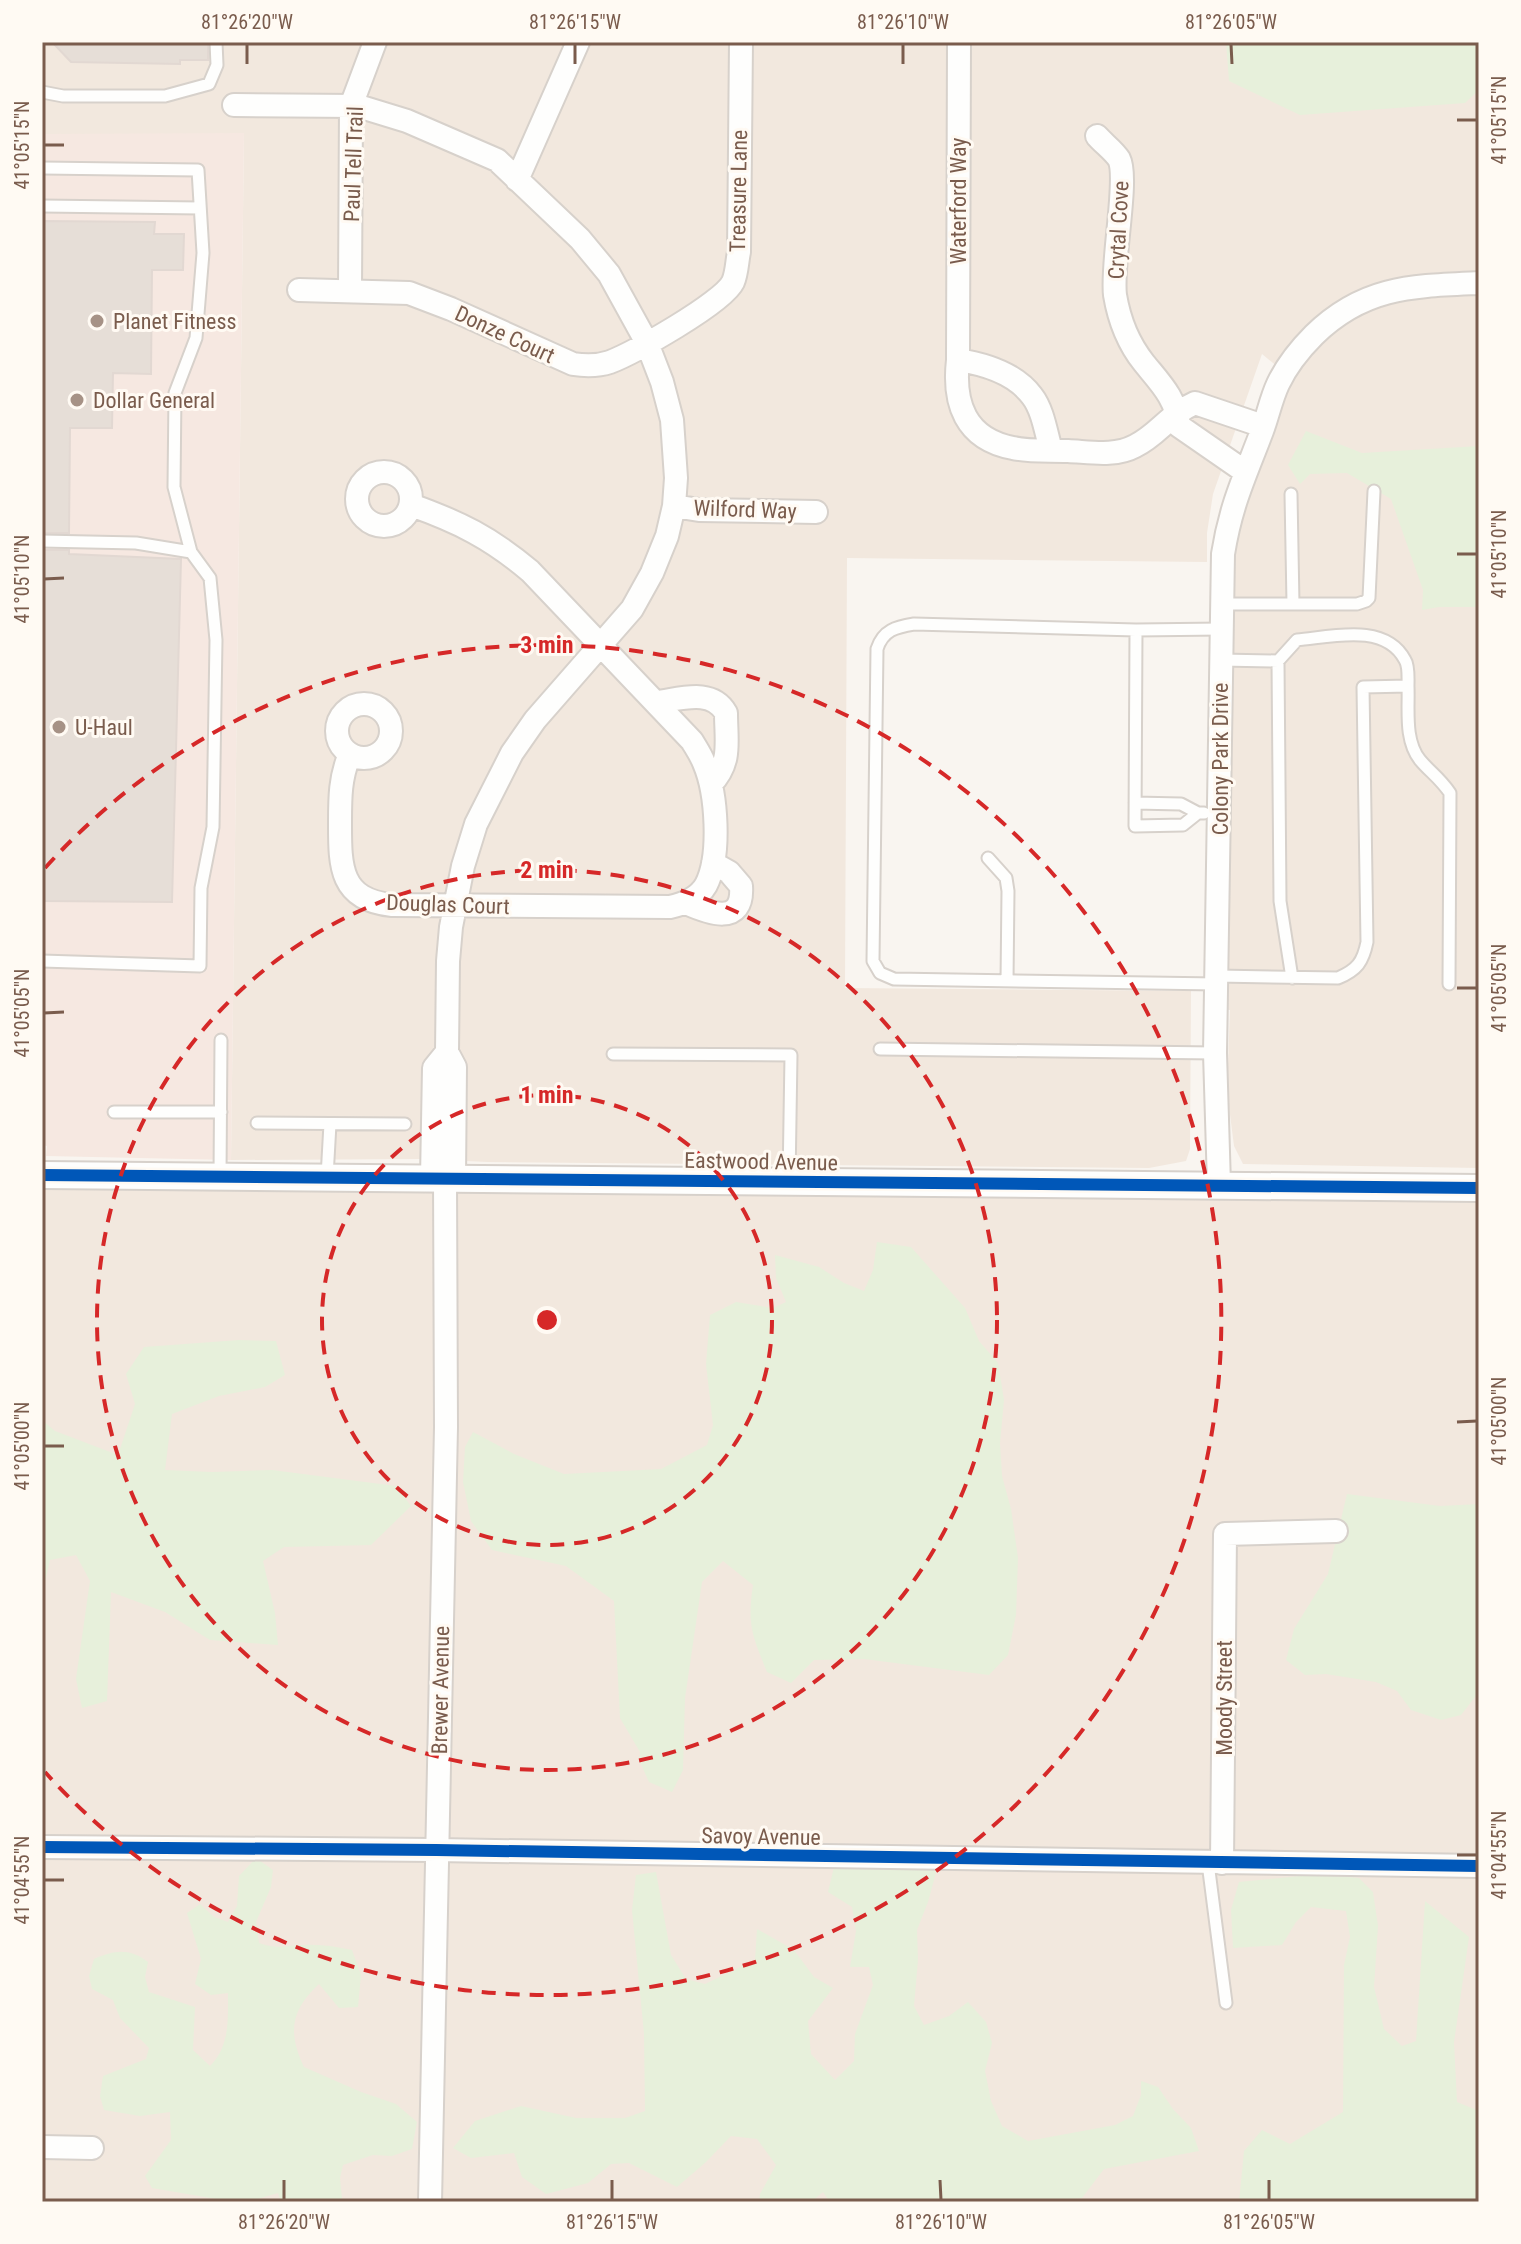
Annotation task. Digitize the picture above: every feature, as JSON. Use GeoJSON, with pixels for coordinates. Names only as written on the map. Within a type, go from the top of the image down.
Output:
{"type":"FeatureCollection","features":[{"type":"Feature","properties":{"kind":"street","name":"Paul Tell Trail"},"geometry":{"type":"LineString","coordinates":[[350,290],[351,106],[375,42]]}},
{"type":"Feature","properties":{"kind":"street"},"geometry":{"type":"LineString","coordinates":[[517,180],[578,42]]}},
{"type":"Feature","properties":{"kind":"street","name":"Treasure Lane"},"geometry":{"type":"LineString","coordinates":[[647,343],[709,306],[732,284],[739,252],[741,42]]}},
{"type":"Feature","properties":{"kind":"street","name":"Waterford Way"},"geometry":{"type":"LineString","coordinates":[[959,42],[958,360],[955,386],[966,419],[981,435],[1014,449],[1115,453],[1136,446],[1178,411]]}},
{"type":"Feature","properties":{"kind":"street"},"geometry":{"type":"LineString","coordinates":[[234,105],[351,106],[407,121],[497,160],[597,257],[647,343],[662,382],[672,420],[676,478],[667,536],[652,573],[632,609],[535,720],[500,776],[476,824],[455,906]]}},
{"type":"Feature","properties":{"kind":"street","name":"Crytal Cove"},"geometry":{"type":"LineString","coordinates":[[1097,136],[1120,159],[1122,185],[1114,252],[1115,293],[1124,331],[1142,361],[1167,390],[1178,411],[1179,426],[1244,471]]}},
{"type":"Feature","properties":{"kind":"street","name":"Colony Park Drive"},"geometry":{"type":"LineString","coordinates":[[1219,1185],[1215,1053],[1217,980],[1209,813],[1221,660],[1223,554],[1228,524],[1244,471],[1279,382],[1301,348],[1330,319],[1376,294],[1427,285],[1479,283]]}},
{"type":"Feature","properties":{"kind":"street","name":"Donze Court"},"geometry":{"type":"LineString","coordinates":[[299,290],[409,293],[573,364],[595,366],[647,343]]}},
{"type":"Feature","properties":{"kind":"street"},"geometry":{"type":"LineString","coordinates":[[958,360],[988,365],[1016,381],[1032,395],[1051,450]]}},
{"type":"Feature","properties":{"kind":"street"},"geometry":{"type":"LineString","coordinates":[[1178,411],[1195,403],[1263,426]]}},
{"type":"Feature","properties":{"kind":"street"},"geometry":{"type":"LineString","coordinates":[[411,505],[456,521],[505,550],[530,571],[692,741],[704,762],[711,784],[715,818],[713,863],[705,887],[686,903],[716,914],[730,913],[740,901],[741,886],[729,872],[713,863]]}},
{"type":"Feature","properties":{"kind":"street","name":"Wilford Way"},"geometry":{"type":"LineString","coordinates":[[674,506],[699,510],[816,512]]}},
{"type":"Feature","properties":{"kind":"street"},"geometry":{"type":"LineString","coordinates":[[657,702],[703,697],[711,698],[723,708],[726,713],[725,767],[711,784]]}},
{"type":"Feature","properties":{"kind":"street","name":"Douglas Court"},"geometry":{"type":"LineString","coordinates":[[350,754],[340,793],[340,860],[346,880],[360,896],[381,904],[455,906],[670,907],[686,903]]}},
{"type":"Feature","properties":{"kind":"street","name":"Brewer Avenue"},"geometry":{"type":"LineString","coordinates":[[430,2202],[446,1427],[444,1178],[434,1068],[447,1052],[448,961],[455,906]]}},
{"type":"Feature","properties":{"kind":"street","name":"Eastwood Avenue"},"geometry":{"type":"LineString","coordinates":[[42,1175],[1479,1188]]}},
{"type":"Feature","properties":{"kind":"street","name":"Moody Street"},"geometry":{"type":"LineString","coordinates":[[1215,1863],[1225,1534],[1336,1531]]}},
{"type":"Feature","properties":{"kind":"street","name":"Savoy Avenue"},"geometry":{"type":"LineString","coordinates":[[42,1847],[1479,1866]]}},
{"type":"Feature","properties":{"kind":"street"},"geometry":{"type":"LineString","coordinates":[[42,2147],[92,2148]]}},
{"type":"Feature","properties":{"kind":"lane"},"geometry":{"type":"LineString","coordinates":[[42,92],[63,96],[165,96],[209,84],[217,65],[216,42]]}},
{"type":"Feature","properties":{"kind":"lane"},"geometry":{"type":"LineString","coordinates":[[42,168],[198,170],[203,253],[196,338],[175,393],[174,487],[191,552],[210,578],[216,640],[213,827],[201,888],[200,966],[42,961]]}},
{"type":"Feature","properties":{"kind":"lane"},"geometry":{"type":"LineString","coordinates":[[42,206],[200,208]]}},
{"type":"Feature","properties":{"kind":"lane"},"geometry":{"type":"LineString","coordinates":[[1222,604],[1366,601],[1369,598],[1374,491]]}},
{"type":"Feature","properties":{"kind":"lane"},"geometry":{"type":"LineString","coordinates":[[1291,494],[1293,604]]}},
{"type":"Feature","properties":{"kind":"lane"},"geometry":{"type":"LineString","coordinates":[[42,541],[136,543],[191,552]]}},
{"type":"Feature","properties":{"kind":"lane"},"geometry":{"type":"LineString","coordinates":[[1222,629],[914,624],[894,628],[881,639],[877,649],[873,961],[880,973],[894,979],[1007,981],[1338,978],[1354,971],[1363,959],[1367,942],[1363,687],[1408,686]]}},
{"type":"Feature","properties":{"kind":"lane"},"geometry":{"type":"LineString","coordinates":[[1136,630],[1135,826],[1183,825],[1209,813]]}},
{"type":"Feature","properties":{"kind":"lane"},"geometry":{"type":"LineString","coordinates":[[1292,978],[1280,901],[1278,661],[1297,640],[1364,633],[1390,644],[1406,661],[1410,741],[1420,760],[1439,776],[1450,793],[1449,984]]}},
{"type":"Feature","properties":{"kind":"lane"},"geometry":{"type":"LineString","coordinates":[[1221,660],[1278,661]]}},
{"type":"Feature","properties":{"kind":"lane"},"geometry":{"type":"LineString","coordinates":[[1135,803],[1181,804],[1209,813]]}},
{"type":"Feature","properties":{"kind":"lane"},"geometry":{"type":"LineString","coordinates":[[988,858],[1006,878],[1007,981]]}},
{"type":"Feature","properties":{"kind":"lane"},"geometry":{"type":"LineString","coordinates":[[220,1176],[221,1040]]}},
{"type":"Feature","properties":{"kind":"lane"},"geometry":{"type":"LineString","coordinates":[[880,1049],[1215,1053]]}},
{"type":"Feature","properties":{"kind":"lane"},"geometry":{"type":"LineString","coordinates":[[613,1054],[791,1055],[789,1181]]}},
{"type":"Feature","properties":{"kind":"lane"},"geometry":{"type":"LineString","coordinates":[[114,1112],[221,1112]]}},
{"type":"Feature","properties":{"kind":"lane"},"geometry":{"type":"LineString","coordinates":[[257,1123],[405,1124]]}},
{"type":"Feature","properties":{"kind":"lane"},"geometry":{"type":"LineString","coordinates":[[327,1177],[330,1124]]}},
{"type":"Feature","properties":{"kind":"lane"},"geometry":{"type":"LineString","coordinates":[[1215,1863],[1226,2003]]}},
{"type":"Feature","properties":{"kind":"shaded area"},"geometry":{"type":"Polygon","coordinates":[[[42,42],[1479,42],[1479,1168],[1243,1164],[1234,1146],[1227,1091],[1230,1010],[1216,1009],[1234,528],[1290,377],[1262,354],[1213,494],[1207,533],[1207,562],[847,558],[845,988],[1191,991],[1190,1149],[1186,1161],[1149,1168],[421,1159],[231,1160],[244,134],[42,134],[42,42]]]}},
{"type":"Feature","properties":{"kind":"shaded area"},"geometry":{"type":"Polygon","coordinates":[[[244,133],[231,1160],[46,1156],[47,1146],[42,1145],[42,134],[244,133]]]}},
{"type":"Feature","properties":{"kind":"shaded area"},"geometry":{"type":"Polygon","coordinates":[[[42,1175],[1479,1188],[1479,2202],[42,2202],[42,1175]]]}},
{"type":"Feature","properties":{"kind":"green space"},"geometry":{"type":"Polygon","coordinates":[[[1226,42],[1479,42],[1479,90],[1465,103],[1300,115],[1229,81],[1226,42]]]}},
{"type":"Feature","properties":{"kind":"green space"},"geometry":{"type":"Polygon","coordinates":[[[1306,431],[1362,453],[1479,446],[1479,607],[1422,610],[1423,590],[1391,499],[1347,473],[1310,474],[1300,484],[1288,465],[1306,431]]]}},
{"type":"Feature","properties":{"kind":"green space"},"geometry":{"type":"Polygon","coordinates":[[[877,1242],[911,1247],[965,1308],[979,1341],[998,1363],[1004,1400],[1000,1443],[1002,1476],[1011,1509],[1018,1558],[1016,1615],[1008,1655],[989,1675],[864,1659],[814,1660],[791,1683],[767,1672],[752,1630],[753,1585],[723,1561],[702,1582],[685,1698],[683,1770],[672,1792],[649,1782],[639,1760],[640,1752],[620,1718],[614,1601],[566,1566],[492,1550],[471,1521],[463,1482],[465,1447],[473,1432],[514,1454],[564,1474],[661,1469],[707,1445],[713,1425],[706,1364],[710,1315],[736,1302],[773,1308],[786,1302],[776,1278],[775,1255],[819,1267],[864,1291],[873,1270],[877,1242]]]}},
{"type":"Feature","properties":{"kind":"green space"},"geometry":{"type":"Polygon","coordinates":[[[239,1340],[276,1341],[285,1375],[265,1387],[219,1396],[172,1414],[165,1470],[272,1470],[396,1486],[411,1506],[371,1545],[284,1547],[263,1561],[275,1613],[278,1645],[210,1640],[165,1612],[111,1592],[107,1701],[82,1708],[76,1679],[90,1581],[76,1555],[50,1560],[42,1595],[42,1420],[55,1431],[118,1455],[135,1404],[126,1374],[144,1347],[239,1340]]]}},
{"type":"Feature","properties":{"kind":"green space"},"geometry":{"type":"Polygon","coordinates":[[[1347,1494],[1440,1506],[1479,1504],[1479,1692],[1461,1715],[1441,1720],[1411,1710],[1397,1691],[1376,1682],[1326,1674],[1305,1675],[1286,1660],[1294,1629],[1328,1574],[1347,1494]]]}},
{"type":"Feature","properties":{"kind":"green space"},"geometry":{"type":"Polygon","coordinates":[[[256,1858],[273,1870],[271,1887],[256,1922],[259,1943],[277,1947],[323,1945],[352,1950],[361,1975],[358,2007],[339,2008],[319,1984],[302,2004],[297,2013],[294,2033],[304,2067],[396,2104],[417,2122],[412,2149],[392,2156],[373,2155],[343,2165],[340,2178],[342,2199],[354,2202],[281,2202],[278,2193],[247,2202],[234,2202],[152,2188],[145,2176],[171,2140],[170,2112],[140,2116],[104,2110],[100,2096],[103,2076],[146,2059],[149,2048],[120,2018],[113,2000],[92,1989],[89,1976],[94,1959],[122,1952],[134,1954],[148,1962],[145,1977],[149,1992],[195,2007],[193,2050],[210,2066],[224,2041],[228,2022],[228,1993],[211,1995],[195,1984],[201,1959],[187,1913],[200,1904],[214,1917],[228,1922],[237,1906],[239,1876],[256,1858]]]}},
{"type":"Feature","properties":{"kind":"green space"},"geometry":{"type":"Polygon","coordinates":[[[938,1865],[917,1930],[914,2006],[924,2025],[949,2016],[968,2002],[986,2022],[992,2043],[985,2071],[991,2101],[1002,2126],[1028,2141],[1115,2125],[1133,2116],[1141,2095],[1141,2081],[1158,2087],[1191,2128],[1199,2151],[1104,2169],[1082,2198],[1040,2202],[830,2202],[823,2192],[811,2202],[759,2202],[760,2194],[776,2165],[757,2139],[731,2136],[677,2187],[629,2163],[611,2164],[588,2183],[546,2194],[522,2177],[514,2153],[471,2158],[453,2148],[475,2121],[521,2106],[576,2118],[625,2118],[645,2111],[644,2034],[632,1910],[636,1875],[656,1872],[671,1955],[686,1979],[705,1984],[755,1960],[757,1929],[794,1950],[814,1977],[833,1988],[808,2021],[811,2054],[835,2080],[854,2061],[855,2034],[873,1985],[869,1967],[850,1967],[856,1931],[852,1907],[828,1892],[834,1867],[938,1865]]]}},
{"type":"Feature","properties":{"kind":"green space"},"geometry":{"type":"Polygon","coordinates":[[[1320,1874],[1359,1878],[1373,1892],[1378,1926],[1374,1987],[1384,2029],[1402,2046],[1416,2041],[1425,1901],[1469,1937],[1454,2042],[1457,2102],[1479,2111],[1479,2202],[1239,2202],[1244,2151],[1262,2130],[1290,2144],[1343,2112],[1344,1965],[1350,1937],[1346,1911],[1311,1907],[1296,1922],[1282,1945],[1233,1948],[1231,1910],[1239,1882],[1320,1874]]]}},
{"type":"Feature","properties":{"kind":"building"},"geometry":{"type":"Polygon","coordinates":[[[52,42],[208,42],[208,60],[180,60],[180,64],[71,62],[52,42]]]}},
{"type":"Feature","properties":{"kind":"building","name":"Planet Fitness"},"geometry":{"type":"Polygon","coordinates":[[[42,221],[155,222],[154,234],[184,234],[183,270],[152,270],[151,374],[113,373],[112,428],[70,428],[69,533],[42,533],[42,221]]]}},
{"type":"Feature","properties":{"kind":"building"},"geometry":{"type":"Polygon","coordinates":[[[42,550],[181,559],[172,902],[42,901],[42,550]]]}},
{"type":"Feature","properties":{"kind":"cycle path"},"geometry":{"type":"LineString","coordinates":[[42,1175],[1479,1188]]}},
{"type":"Feature","properties":{"kind":"cycle path"},"geometry":{"type":"LineString","coordinates":[[42,1847],[1479,1866]]}},
{"type":"Feature","properties":{"kind":"place","name":"Planet Fitness"},"geometry":{"type":"Point","coordinates":[97,321]}},
{"type":"Feature","properties":{"kind":"place","name":"Dollar General"},"geometry":{"type":"Point","coordinates":[77,400]}},
{"type":"Feature","properties":{"kind":"place","name":"U-Haul"},"geometry":{"type":"Point","coordinates":[59,727]}}]}
